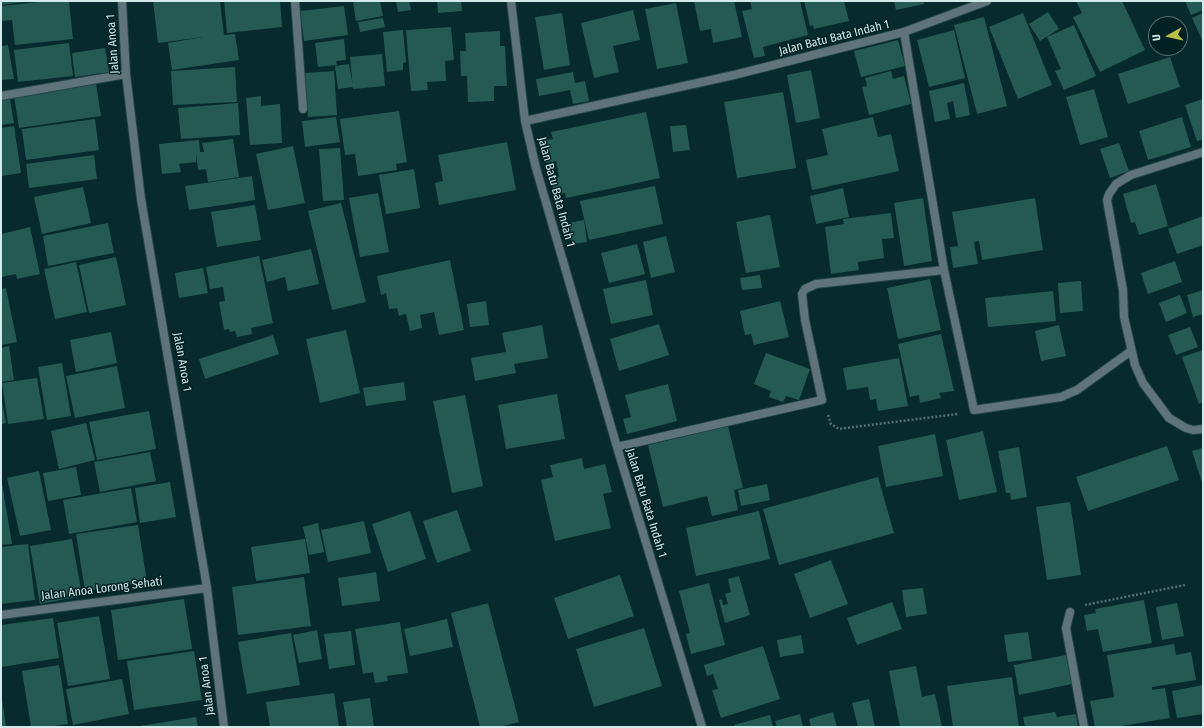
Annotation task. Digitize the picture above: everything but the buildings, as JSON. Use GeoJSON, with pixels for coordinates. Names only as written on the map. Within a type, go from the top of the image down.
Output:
{"type":"FeatureCollection","features":[{"type":"Feature","properties":{"kind":"street","name":"Jalan Anoa 1"},"geometry":{"type":"LineString","coordinates":[[122,1],[126,74],[141,199],[207,588],[224,727]]}},
{"type":"Feature","properties":{"kind":"street"},"geometry":{"type":"LineString","coordinates":[[295,1],[303,109]]}},
{"type":"Feature","properties":{"kind":"street"},"geometry":{"type":"LineString","coordinates":[[511,1],[525,121]]}},
{"type":"Feature","properties":{"kind":"street","name":"Jalan Batu Bata Indah 1"},"geometry":{"type":"LineString","coordinates":[[702,727],[617,447],[536,168],[525,121],[734,75],[904,32],[988,1]]}},
{"type":"Feature","properties":{"kind":"street"},"geometry":{"type":"LineString","coordinates":[[904,32],[944,270],[974,410],[1061,397],[1078,390],[1131,351]]}},
{"type":"Feature","properties":{"kind":"street"},"geometry":{"type":"LineString","coordinates":[[1,96],[126,74]]}},
{"type":"Feature","properties":{"kind":"street"},"geometry":{"type":"LineString","coordinates":[[1203,152],[1131,175],[1116,184],[1107,200],[1122,290],[1124,317],[1131,351],[1143,384],[1169,418],[1186,428],[1193,430],[1203,429]]}},
{"type":"Feature","properties":{"kind":"street"},"geometry":{"type":"LineString","coordinates":[[617,447],[822,400],[804,320],[802,294],[805,289],[816,284],[944,270]]}},
{"type":"Feature","properties":{"kind":"street","name":"Jalan Anoa Lorong Sehati"},"geometry":{"type":"LineString","coordinates":[[1,615],[207,588]]}},
{"type":"Feature","properties":{"kind":"street"},"geometry":{"type":"LineString","coordinates":[[1070,612],[1066,628],[1084,727]]}},
{"type":"Feature","properties":{"kind":"path"},"geometry":{"type":"LineString","coordinates":[[822,400],[831,424],[839,429],[946,416],[974,410]]}},
{"type":"Feature","properties":{"kind":"path"},"geometry":{"type":"LineString","coordinates":[[1070,612],[1087,604],[1185,585]]}}]}
